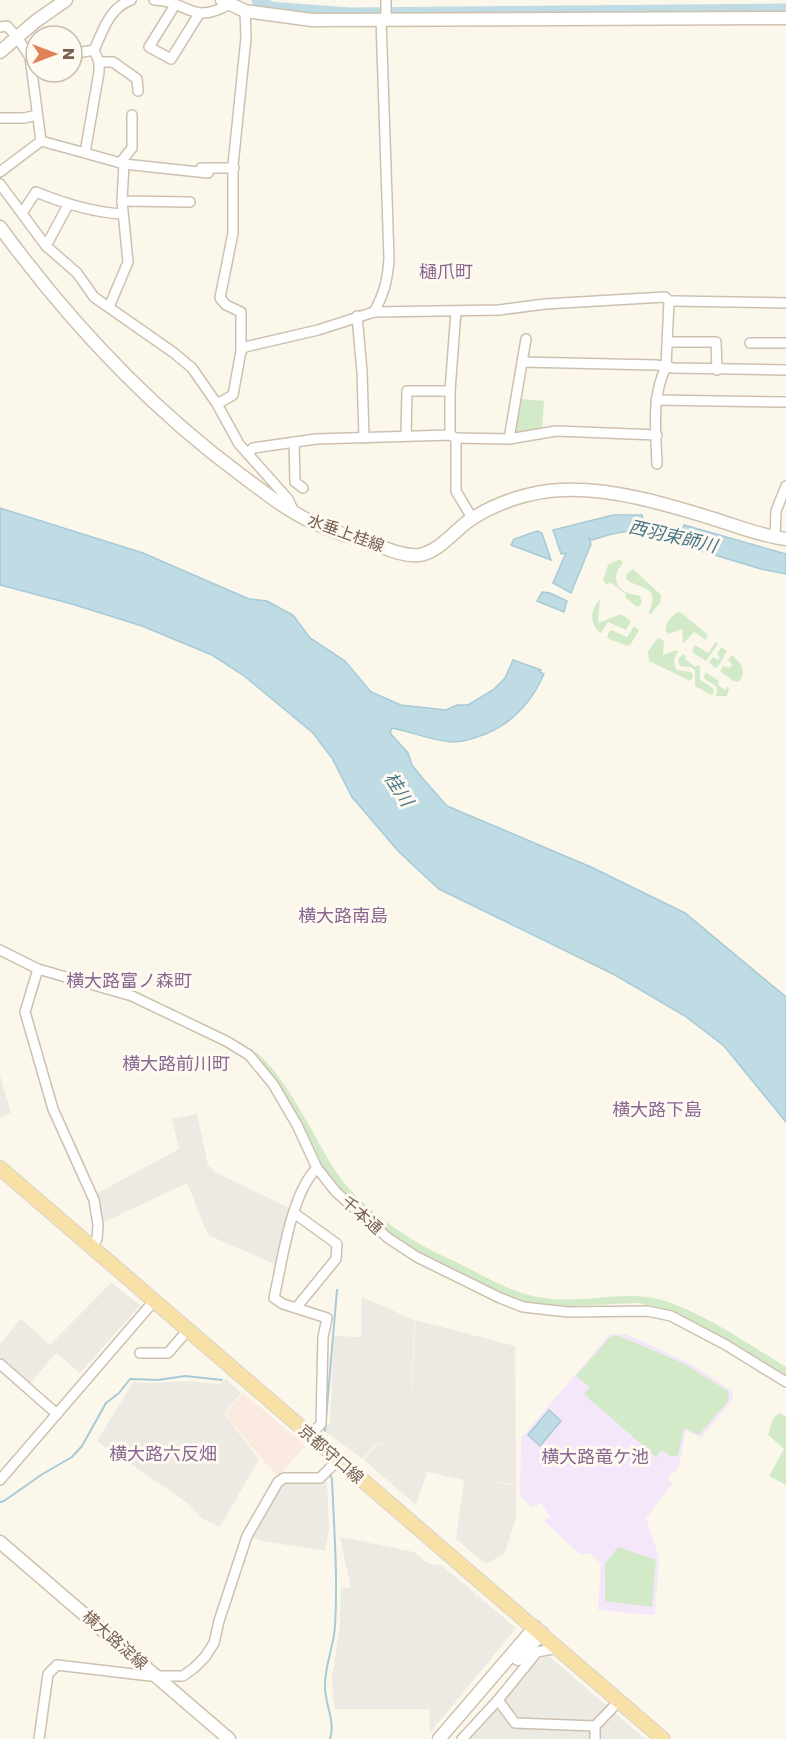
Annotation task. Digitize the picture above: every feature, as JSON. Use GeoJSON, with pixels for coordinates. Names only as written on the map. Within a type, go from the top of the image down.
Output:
{"type":"FeatureCollection","features":[{"type":"Feature","properties":{"kind":"main road","name":"京都守口線"},"geometry":{"type":"LineString","coordinates":[[0,1168],[310,1435],[335,1463],[538,1630],[663,1739]]}},
{"type":"Feature","properties":{"kind":"street"},"geometry":{"type":"LineString","coordinates":[[0,52],[66,0]]}},
{"type":"Feature","properties":{"kind":"street"},"geometry":{"type":"LineString","coordinates":[[85,153],[99,72],[99,62],[94,50],[111,15],[131,0]]}},
{"type":"Feature","properties":{"kind":"street"},"geometry":{"type":"LineString","coordinates":[[154,0],[165,0],[199,14],[214,13],[228,1],[245,11],[312,20],[786,18]]}},
{"type":"Feature","properties":{"kind":"street"},"geometry":{"type":"LineString","coordinates":[[374,312],[384,294],[388,280],[389,258],[384,19],[386,0]]}},
{"type":"Feature","properties":{"kind":"street"},"geometry":{"type":"LineString","coordinates":[[175,4],[149,47],[171,59],[199,14]]}},
{"type":"Feature","properties":{"kind":"street"},"geometry":{"type":"LineString","coordinates":[[217,404],[233,395],[241,351],[241,312],[220,298],[233,232],[234,168],[240,82],[246,38],[245,11]]}},
{"type":"Feature","properties":{"kind":"street"},"geometry":{"type":"LineString","coordinates":[[0,27],[7,26],[24,46]]}},
{"type":"Feature","properties":{"kind":"street"},"geometry":{"type":"LineString","coordinates":[[84,52],[94,50]]}},
{"type":"Feature","properties":{"kind":"street"},"geometry":{"type":"LineString","coordinates":[[99,62],[113,62],[137,79],[138,91]]}},
{"type":"Feature","properties":{"kind":"street"},"geometry":{"type":"LineString","coordinates":[[35,84],[41,141]]}},
{"type":"Feature","properties":{"kind":"street"},"geometry":{"type":"LineString","coordinates":[[0,118],[24,118],[37,114]]}},
{"type":"Feature","properties":{"kind":"street"},"geometry":{"type":"LineString","coordinates":[[110,307],[128,262],[122,214],[122,164],[132,147],[132,116]]}},
{"type":"Feature","properties":{"kind":"street"},"geometry":{"type":"LineString","coordinates":[[41,141],[122,164],[208,173]]}},
{"type":"Feature","properties":{"kind":"street"},"geometry":{"type":"LineString","coordinates":[[0,172],[41,141]]}},
{"type":"Feature","properties":{"kind":"street"},"geometry":{"type":"LineString","coordinates":[[163,169],[170,166],[234,168]]}},
{"type":"Feature","properties":{"kind":"street"},"geometry":{"type":"LineString","coordinates":[[0,184],[46,246],[78,273],[94,297],[192,368],[217,404],[239,444],[288,499],[294,512]]}},
{"type":"Feature","properties":{"kind":"street"},"geometry":{"type":"LineString","coordinates":[[22,213],[36,192],[68,205],[100,213],[122,214]]}},
{"type":"Feature","properties":{"kind":"street"},"geometry":{"type":"LineString","coordinates":[[122,201],[190,202]]}},
{"type":"Feature","properties":{"kind":"street"},"geometry":{"type":"LineString","coordinates":[[46,246],[68,205]]}},
{"type":"Feature","properties":{"kind":"street","name":"水垂上桂線"},"geometry":{"type":"LineString","coordinates":[[0,227],[70,316],[136,386],[210,452],[294,512],[312,522],[399,552],[422,555],[472,518],[500,504],[530,495],[560,490],[583,490],[629,496],[780,539]]}},
{"type":"Feature","properties":{"kind":"street"},"geometry":{"type":"LineString","coordinates":[[241,351],[245,347],[318,330],[374,312],[499,310],[545,304],[665,297],[669,301],[786,303]]}},
{"type":"Feature","properties":{"kind":"street"},"geometry":{"type":"LineString","coordinates":[[657,464],[656,400],[661,376],[666,366],[669,301]]}},
{"type":"Feature","properties":{"kind":"street"},"geometry":{"type":"LineString","coordinates":[[456,311],[450,390],[456,491],[472,518]]}},
{"type":"Feature","properties":{"kind":"street"},"geometry":{"type":"LineString","coordinates":[[357,316],[362,372],[363,438]]}},
{"type":"Feature","properties":{"kind":"street"},"geometry":{"type":"LineString","coordinates":[[508,439],[526,339]]}},
{"type":"Feature","properties":{"kind":"street"},"geometry":{"type":"LineString","coordinates":[[668,342],[716,342],[717,370]]}},
{"type":"Feature","properties":{"kind":"street"},"geometry":{"type":"LineString","coordinates":[[750,343],[786,344]]}},
{"type":"Feature","properties":{"kind":"street"},"geometry":{"type":"LineString","coordinates":[[522,362],[666,366],[717,370],[786,370]]}},
{"type":"Feature","properties":{"kind":"street"},"geometry":{"type":"LineString","coordinates":[[406,435],[407,391],[450,390]]}},
{"type":"Feature","properties":{"kind":"street"},"geometry":{"type":"LineString","coordinates":[[656,400],[786,402]]}},
{"type":"Feature","properties":{"kind":"street"},"geometry":{"type":"LineString","coordinates":[[248,453],[253,448],[316,439],[406,435],[508,439],[556,431],[657,435]]}},
{"type":"Feature","properties":{"kind":"street"},"geometry":{"type":"LineString","coordinates":[[294,442],[295,482],[303,488]]}},
{"type":"Feature","properties":{"kind":"street"},"geometry":{"type":"LineString","coordinates":[[780,539],[776,511],[786,486]]}},
{"type":"Feature","properties":{"kind":"street","name":"千本通"},"geometry":{"type":"LineString","coordinates":[[0,950],[38,969],[132,996],[226,1041],[249,1055],[273,1084],[297,1125],[317,1168],[336,1192],[388,1238],[417,1257],[500,1299],[523,1307],[547,1311],[632,1310],[671,1316],[726,1345],[786,1382]]}},
{"type":"Feature","properties":{"kind":"street"},"geometry":{"type":"LineString","coordinates":[[38,969],[25,1012],[53,1109],[94,1200],[98,1225],[97,1239],[92,1247]]}},
{"type":"Feature","properties":{"kind":"street"},"geometry":{"type":"LineString","coordinates":[[310,1435],[321,1424],[323,1338],[327,1318],[283,1304],[274,1298],[294,1213],[309,1176],[317,1168]]}},
{"type":"Feature","properties":{"kind":"street"},"geometry":{"type":"LineString","coordinates":[[294,1213],[337,1244],[336,1259],[296,1308]]}},
{"type":"Feature","properties":{"kind":"street"},"geometry":{"type":"LineString","coordinates":[[0,1480],[154,1301]]}},
{"type":"Feature","properties":{"kind":"street"},"geometry":{"type":"LineString","coordinates":[[140,1353],[168,1353],[188,1330]]}},
{"type":"Feature","properties":{"kind":"street"},"geometry":{"type":"LineString","coordinates":[[0,1364],[57,1414]]}},
{"type":"Feature","properties":{"kind":"street"},"geometry":{"type":"LineString","coordinates":[[39,1739],[48,1674],[57,1665],[156,1676],[183,1676],[205,1657],[214,1643],[247,1536],[278,1482],[284,1478],[320,1478],[335,1463]]}},
{"type":"Feature","properties":{"kind":"street","name":"横大路淀線"},"geometry":{"type":"LineString","coordinates":[[0,1542],[229,1739]]}},
{"type":"Feature","properties":{"kind":"street"},"geometry":{"type":"LineString","coordinates":[[439,1739],[465,1710],[484,1699],[538,1630]]}},
{"type":"Feature","properties":{"kind":"street"},"geometry":{"type":"LineString","coordinates":[[462,1739],[498,1701],[537,1652],[558,1648]]}},
{"type":"Feature","properties":{"kind":"street"},"geometry":{"type":"LineString","coordinates":[[498,1701],[515,1723],[595,1726]]}},
{"type":"Feature","properties":{"kind":"street"},"geometry":{"type":"LineString","coordinates":[[595,1739],[595,1726],[619,1701]]}},
{"type":"Feature","properties":{"kind":"shaded area"},"geometry":{"type":"Polygon","coordinates":[[[0,1075],[11,1113],[0,1118],[0,1075]]]}},
{"type":"Feature","properties":{"kind":"shaded area"},"geometry":{"type":"Polygon","coordinates":[[[197,1114],[208,1165],[215,1172],[293,1210],[277,1265],[208,1235],[187,1183],[102,1223],[101,1212],[94,1195],[179,1149],[172,1119],[197,1114]]]}},
{"type":"Feature","properties":{"kind":"shaded area"},"geometry":{"type":"Polygon","coordinates":[[[111,1283],[140,1305],[80,1373],[56,1353],[30,1383],[0,1357],[0,1344],[21,1319],[50,1345],[111,1283]]]}},
{"type":"Feature","properties":{"kind":"shaded area"},"geometry":{"type":"Polygon","coordinates":[[[362,1297],[414,1320],[411,1430],[415,1320],[515,1346],[516,1485],[482,1480],[516,1486],[516,1517],[505,1553],[486,1564],[456,1539],[464,1480],[427,1472],[416,1505],[364,1460],[375,1447],[394,1440],[374,1446],[363,1459],[323,1430],[330,1422],[334,1336],[361,1337],[362,1297]]]}},
{"type":"Feature","properties":{"kind":"shaded area"},"geometry":{"type":"Polygon","coordinates":[[[610,1334],[626,1334],[688,1362],[732,1391],[733,1399],[701,1438],[686,1430],[679,1467],[668,1478],[672,1484],[646,1518],[659,1558],[655,1615],[598,1610],[601,1564],[591,1554],[580,1554],[543,1520],[550,1517],[541,1503],[532,1507],[520,1496],[521,1438],[610,1334]]]}},
{"type":"Feature","properties":{"kind":"shaded area"},"geometry":{"type":"Polygon","coordinates":[[[226,1379],[241,1393],[224,1414],[259,1459],[220,1527],[203,1519],[186,1502],[97,1441],[133,1382],[186,1381],[221,1384],[226,1379]]]}},
{"type":"Feature","properties":{"kind":"shaded area"},"geometry":{"type":"Polygon","coordinates":[[[243,1393],[306,1446],[278,1476],[225,1414],[243,1393]]]}},
{"type":"Feature","properties":{"kind":"shaded area"},"geometry":{"type":"Polygon","coordinates":[[[288,1480],[327,1482],[329,1529],[325,1551],[262,1541],[251,1537],[278,1486],[288,1480]]]}},
{"type":"Feature","properties":{"kind":"shaded area"},"geometry":{"type":"Polygon","coordinates":[[[340,1537],[414,1552],[429,1564],[441,1565],[476,1594],[476,1602],[477,1595],[516,1628],[430,1733],[429,1709],[334,1709],[332,1678],[340,1624],[341,1587],[351,1588],[340,1537]]]}},
{"type":"Feature","properties":{"kind":"shaded area"},"geometry":{"type":"Polygon","coordinates":[[[549,1656],[645,1739],[456,1739],[527,1662],[549,1656]]]}},
{"type":"Feature","properties":{"kind":"green space"},"geometry":{"type":"Polygon","coordinates":[[[521,399],[544,401],[542,430],[519,434],[515,430],[521,399]]]}},
{"type":"Feature","properties":{"kind":"green space"},"geometry":{"type":"Polygon","coordinates":[[[620,559],[623,563],[617,575],[617,583],[628,593],[640,596],[642,603],[637,607],[625,597],[626,594],[610,582],[607,585],[603,580],[608,565],[620,559]]]}},
{"type":"Feature","properties":{"kind":"green space"},"geometry":{"type":"Polygon","coordinates":[[[633,569],[661,595],[660,603],[650,615],[652,597],[650,592],[626,579],[627,573],[633,569]]]}},
{"type":"Feature","properties":{"kind":"green space"},"geometry":{"type":"Polygon","coordinates":[[[600,600],[598,623],[621,614],[631,621],[626,630],[608,622],[601,633],[597,630],[592,617],[594,608],[600,600]]]}},
{"type":"Feature","properties":{"kind":"green space"},"geometry":{"type":"Polygon","coordinates":[[[680,612],[708,635],[706,640],[694,632],[683,644],[682,629],[669,634],[666,632],[669,620],[680,612]]]}},
{"type":"Feature","properties":{"kind":"green space"},"geometry":{"type":"Polygon","coordinates":[[[634,626],[639,630],[631,644],[627,646],[607,638],[612,630],[627,637],[634,626]]]}},
{"type":"Feature","properties":{"kind":"green space"},"geometry":{"type":"Polygon","coordinates":[[[658,638],[664,641],[663,655],[676,650],[678,652],[674,665],[677,670],[692,672],[693,677],[690,681],[649,661],[648,651],[658,638]]]}},
{"type":"Feature","properties":{"kind":"green space"},"geometry":{"type":"Polygon","coordinates":[[[716,642],[718,644],[706,661],[692,652],[695,645],[708,653],[716,642]]]}},
{"type":"Feature","properties":{"kind":"green space"},"geometry":{"type":"Polygon","coordinates":[[[721,647],[727,651],[718,667],[715,668],[709,662],[713,657],[718,660],[720,657],[717,654],[721,647]]]}},
{"type":"Feature","properties":{"kind":"green space"},"geometry":{"type":"Polygon","coordinates":[[[683,654],[685,659],[695,667],[698,665],[700,667],[700,680],[713,688],[714,694],[711,695],[695,686],[695,670],[691,667],[680,666],[678,660],[683,654]]]}},
{"type":"Feature","properties":{"kind":"green space"},"geometry":{"type":"Polygon","coordinates":[[[731,656],[742,668],[743,675],[738,682],[720,671],[723,666],[730,668],[732,665],[728,660],[731,656]]]}},
{"type":"Feature","properties":{"kind":"green space"},"geometry":{"type":"Polygon","coordinates":[[[705,672],[719,681],[717,684],[725,690],[727,687],[729,689],[727,696],[716,696],[716,686],[704,678],[705,672]]]}},
{"type":"Feature","properties":{"kind":"green space"},"geometry":{"type":"Polygon","coordinates":[[[240,1046],[253,1050],[280,1079],[337,1173],[359,1199],[376,1214],[417,1242],[493,1281],[540,1298],[565,1300],[641,1296],[687,1309],[786,1367],[786,1375],[681,1315],[639,1303],[572,1306],[543,1305],[511,1299],[409,1247],[381,1229],[335,1188],[275,1083],[240,1046]]]}},
{"type":"Feature","properties":{"kind":"green space"},"geometry":{"type":"Polygon","coordinates":[[[617,1335],[683,1363],[728,1391],[729,1400],[699,1435],[684,1428],[678,1456],[670,1456],[662,1450],[656,1457],[584,1394],[590,1387],[576,1376],[610,1337],[617,1335]]]}},
{"type":"Feature","properties":{"kind":"green space"},"geometry":{"type":"Polygon","coordinates":[[[779,1413],[786,1417],[786,1485],[769,1476],[784,1449],[768,1435],[773,1419],[779,1413]]]}},
{"type":"Feature","properties":{"kind":"green space"},"geometry":{"type":"Polygon","coordinates":[[[618,1547],[656,1560],[652,1607],[605,1601],[605,1564],[618,1547]]]}},
{"type":"Feature","properties":{"kind":"water","name":"桂川"},"geometry":{"type":"Polygon","coordinates":[[[0,508],[143,553],[249,599],[267,601],[293,615],[310,638],[345,661],[371,692],[401,705],[446,710],[457,705],[468,705],[493,690],[505,678],[513,660],[541,670],[540,672],[544,674],[525,706],[507,722],[486,734],[451,742],[392,728],[390,733],[408,753],[412,765],[447,806],[591,867],[685,913],[786,997],[786,1122],[724,1046],[685,1016],[615,975],[439,889],[399,852],[352,797],[332,758],[313,733],[243,675],[212,655],[142,626],[0,585],[0,508]]]}},
{"type":"Feature","properties":{"kind":"water","name":"西羽束師川"},"geometry":{"type":"Polygon","coordinates":[[[613,515],[642,515],[643,520],[657,522],[657,525],[683,528],[684,525],[786,554],[786,574],[761,569],[638,532],[626,532],[592,540],[589,538],[591,544],[571,593],[553,583],[566,553],[561,554],[553,530],[613,515]]]}},
{"type":"Feature","properties":{"kind":"water"},"geometry":{"type":"Polygon","coordinates":[[[537,531],[542,533],[551,560],[511,545],[514,539],[537,531]]]}},
{"type":"Feature","properties":{"kind":"water"},"geometry":{"type":"Polygon","coordinates":[[[542,592],[567,601],[564,612],[537,601],[542,592]]]}},
{"type":"Feature","properties":{"kind":"water"},"geometry":{"type":"Polygon","coordinates":[[[549,1410],[561,1421],[540,1446],[528,1435],[549,1410]]]}},
{"type":"Feature","properties":{"kind":"waterway"},"geometry":{"type":"LineString","coordinates":[[259,0],[269,9],[350,15],[786,11]]}},
{"type":"Feature","properties":{"kind":"waterway"},"geometry":{"type":"LineString","coordinates":[[325,1431],[337,1290]]}},
{"type":"Feature","properties":{"kind":"waterway"},"geometry":{"type":"LineString","coordinates":[[0,1502],[72,1457],[82,1446],[106,1403],[119,1393],[130,1379],[158,1380],[185,1376],[222,1380]]}},
{"type":"Feature","properties":{"kind":"waterway"},"geometry":{"type":"LineString","coordinates":[[330,1474],[336,1589],[334,1633],[325,1685],[332,1726],[330,1739]]}},
{"type":"Feature","properties":{"kind":"district","name":"樋爪町"},"geometry":{"type":"Point","coordinates":[446,271]}},
{"type":"Feature","properties":{"kind":"district","name":"横大路南島"},"geometry":{"type":"Point","coordinates":[343,915]}},
{"type":"Feature","properties":{"kind":"district","name":"横大路富ノ森町"},"geometry":{"type":"Point","coordinates":[129,980]}},
{"type":"Feature","properties":{"kind":"district","name":"横大路前川町"},"geometry":{"type":"Point","coordinates":[176,1063]}},
{"type":"Feature","properties":{"kind":"district","name":"横大路下島"},"geometry":{"type":"Point","coordinates":[657,1109]}},
{"type":"Feature","properties":{"kind":"district","name":"横大路六反畑"},"geometry":{"type":"Point","coordinates":[163,1453]}},
{"type":"Feature","properties":{"kind":"district","name":"横大路竜ケ池"},"geometry":{"type":"Point","coordinates":[595,1456]}}]}
